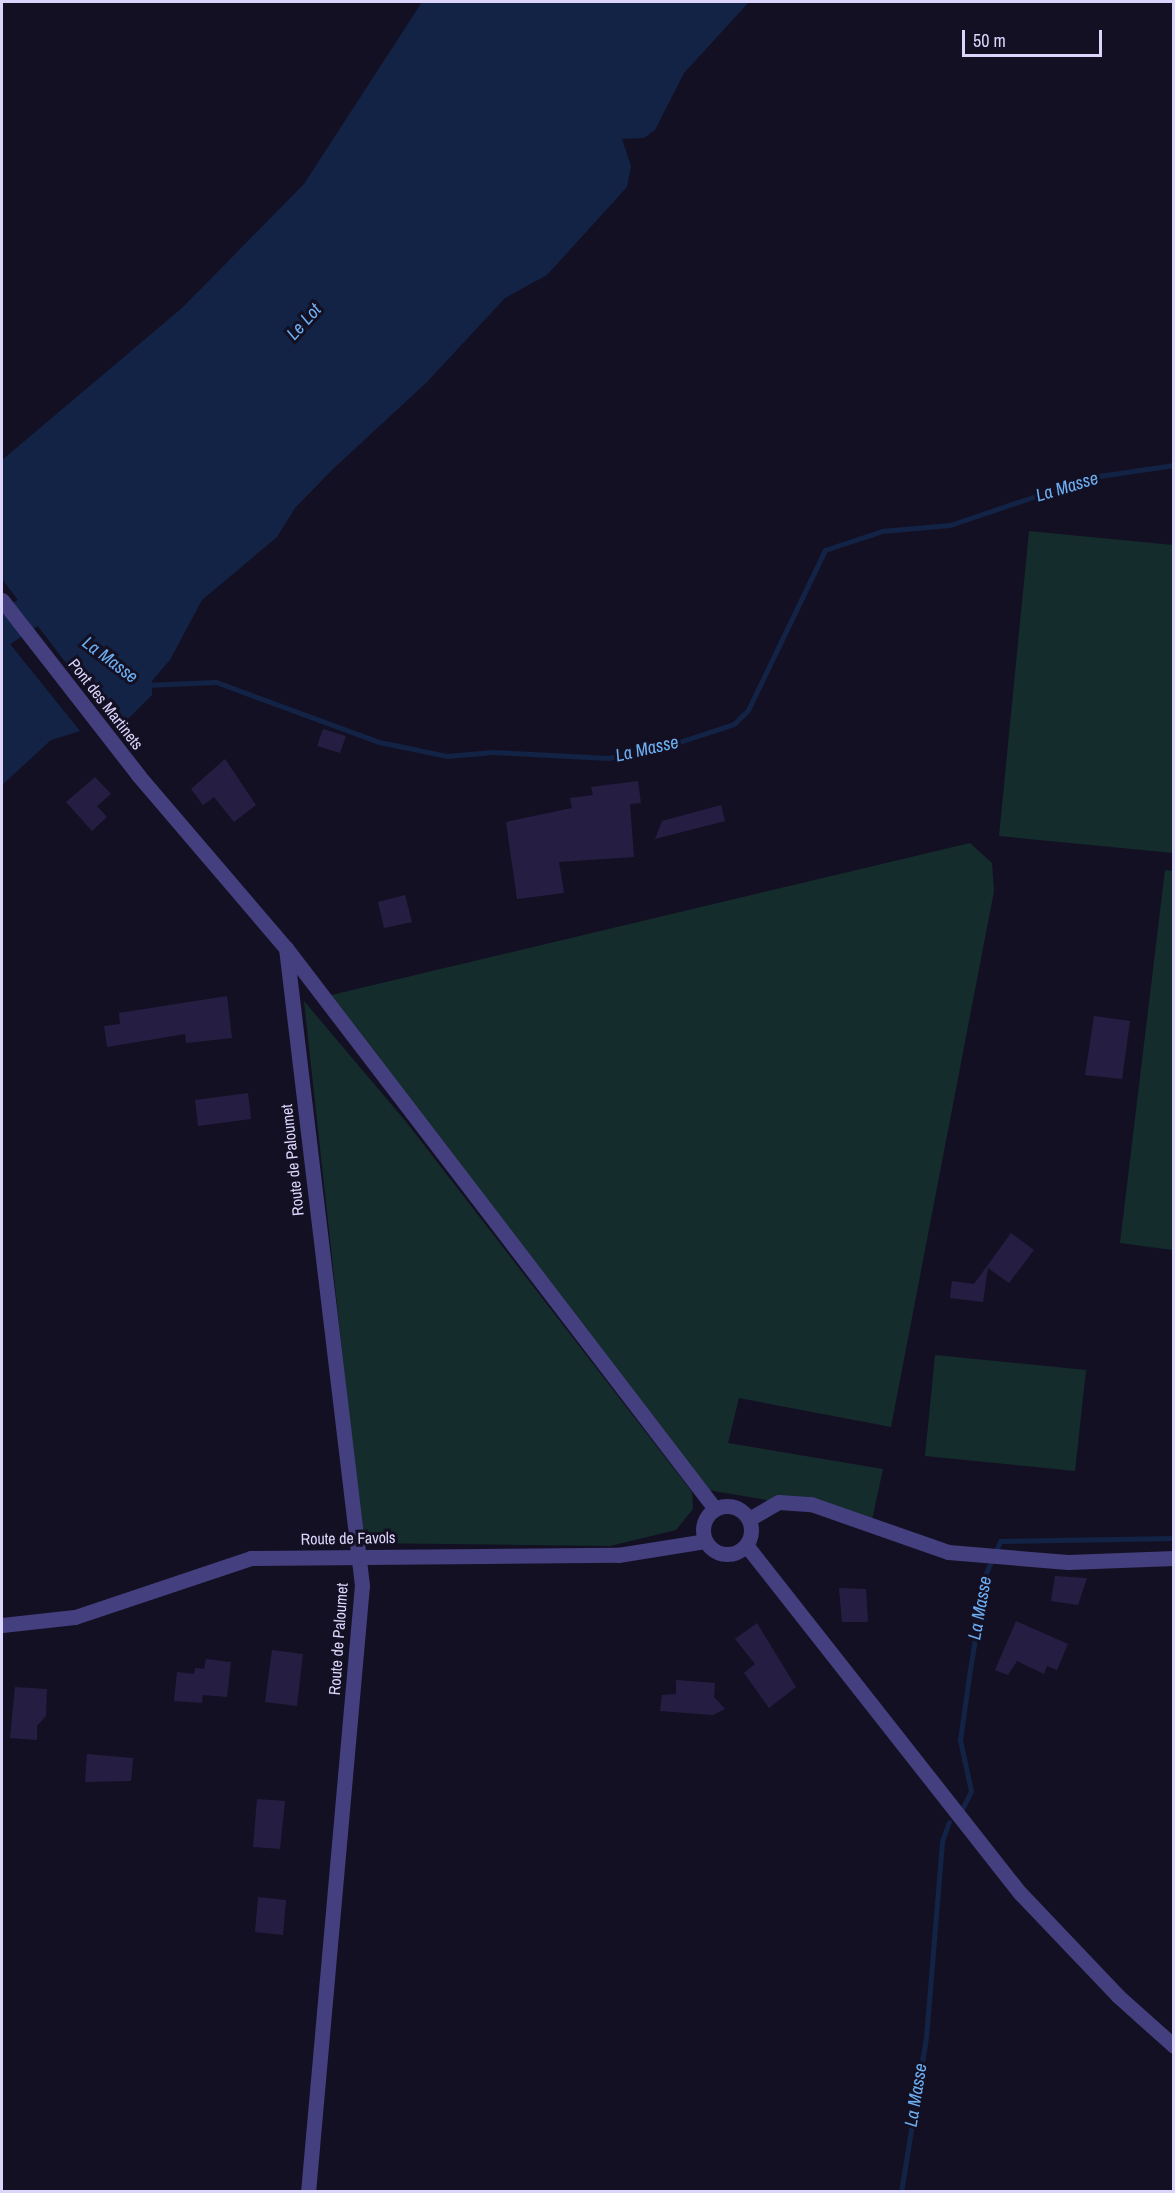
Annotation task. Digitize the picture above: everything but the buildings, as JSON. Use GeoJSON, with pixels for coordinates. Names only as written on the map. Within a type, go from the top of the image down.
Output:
{"type":"FeatureCollection","features":[{"type":"Feature","properties":{"kind":"street","name":"Pont des Martinets"},"geometry":{"type":"LineString","coordinates":[[2,600],[138,775],[286,948],[715,1509]]}},
{"type":"Feature","properties":{"kind":"street","name":"Route de Paloumet"},"geometry":{"type":"LineString","coordinates":[[286,948],[355,1555],[362,1585],[308,2192]]}},
{"type":"Feature","properties":{"kind":"street"},"geometry":{"type":"LineString","coordinates":[[748,1519],[779,1502],[811,1504],[948,1552],[1068,1562],[1173,1558]]}},
{"type":"Feature","properties":{"kind":"street"},"geometry":{"type":"LineString","coordinates":[[746,1545],[724,1554],[705,1541],[705,1519],[715,1509],[738,1508],[748,1519],[746,1545],[1021,1894],[1118,1996],[1173,2046]]}},
{"type":"Feature","properties":{"kind":"street","name":"Route de Favols"},"geometry":{"type":"LineString","coordinates":[[2,1625],[75,1617],[251,1558],[355,1555],[618,1555],[705,1541]]}},
{"type":"Feature","properties":{"kind":"green space"},"geometry":{"type":"Polygon","coordinates":[[[1029,531],[1173,545],[1173,853],[999,836],[1029,531]]]}},
{"type":"Feature","properties":{"kind":"green space"},"geometry":{"type":"Polygon","coordinates":[[[970,843],[992,863],[994,891],[891,1427],[739,1398],[728,1443],[883,1469],[870,1529],[779,1502],[702,1489],[323,997],[970,843]]]}},
{"type":"Feature","properties":{"kind":"green space"},"geometry":{"type":"Polygon","coordinates":[[[1165,870],[1174,871],[1173,1250],[1120,1243],[1165,870]]]}},
{"type":"Feature","properties":{"kind":"green space"},"geometry":{"type":"Polygon","coordinates":[[[304,1001],[407,1123],[692,1492],[693,1509],[676,1530],[610,1546],[363,1543],[304,1001]]]}},
{"type":"Feature","properties":{"kind":"green space"},"geometry":{"type":"Polygon","coordinates":[[[935,1355],[1086,1370],[1075,1471],[925,1456],[935,1355]]]}},
{"type":"Feature","properties":{"kind":"water"},"geometry":{"type":"Polygon","coordinates":[[[422,2],[749,2],[684,73],[655,130],[644,138],[622,139],[631,166],[627,187],[547,275],[505,298],[427,382],[333,469],[295,508],[277,537],[202,600],[170,660],[152,681],[152,695],[117,730],[2,579],[2,460],[182,308],[304,184],[422,2]]]}},
{"type":"Feature","properties":{"kind":"water"},"geometry":{"type":"Polygon","coordinates":[[[2,634],[80,731],[51,740],[2,785],[2,634]]]}},
{"type":"Feature","properties":{"kind":"waterway","name":"La Masse"},"geometry":{"type":"LineString","coordinates":[[144,685],[216,682],[379,742],[447,756],[493,752],[608,758],[670,745],[734,724],[748,710],[825,550],[882,531],[950,525],[1092,477],[1174,465]]}},
{"type":"Feature","properties":{"kind":"waterway","name":"Le Lot"},"geometry":{"type":"LineString","coordinates":[[2,629],[64,588]]}},
{"type":"Feature","properties":{"kind":"waterway","name":"La Masse"},"geometry":{"type":"LineString","coordinates":[[962,1809],[971,1791],[960,1740],[969,1676],[985,1575],[1000,1541],[1174,1538]]}},
{"type":"Feature","properties":{"kind":"waterway","name":"La Masse"},"geometry":{"type":"LineString","coordinates":[[901,2192],[926,2037],[942,1841],[949,1822]]}}]}
